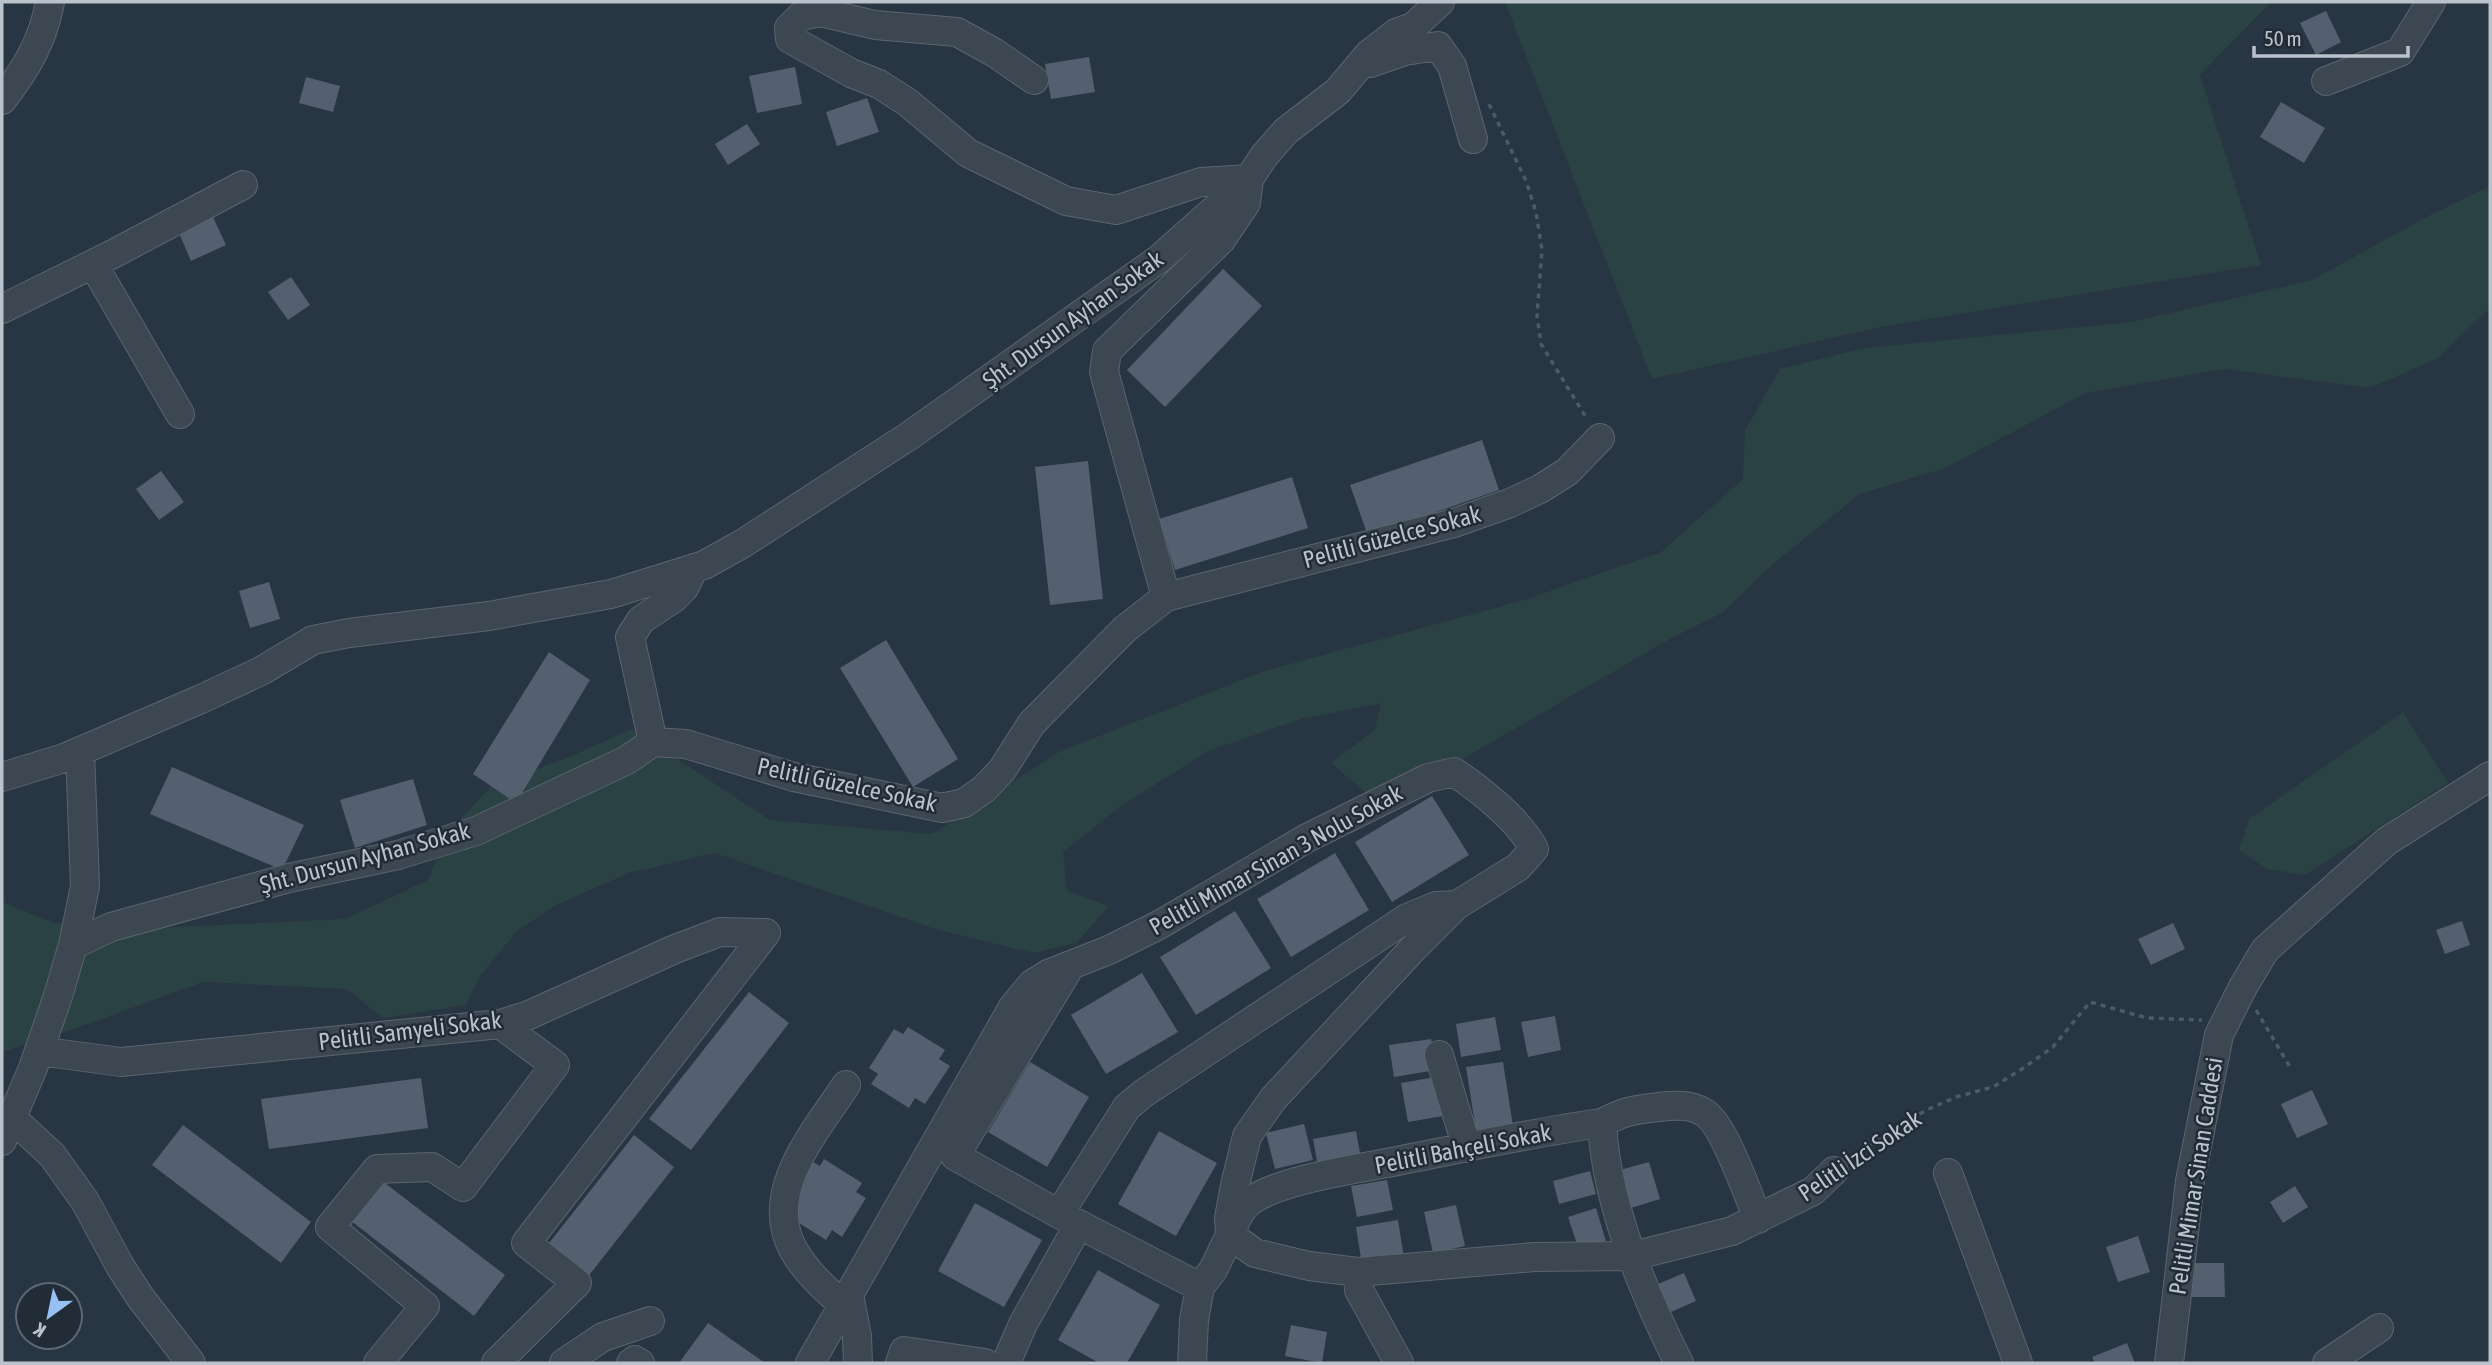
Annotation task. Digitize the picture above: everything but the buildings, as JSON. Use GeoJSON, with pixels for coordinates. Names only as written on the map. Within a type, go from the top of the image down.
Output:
{"type":"FeatureCollection","features":[{"type":"Feature","properties":{"kind":"street"},"geometry":{"type":"LineString","coordinates":[[2,100],[28,66],[47,19],[50,2]]}},
{"type":"Feature","properties":{"kind":"street","name":"Şht. Dursun Ayhan Sokak"},"geometry":{"type":"LineString","coordinates":[[2,776],[64,758],[213,694],[261,671],[313,640],[348,633],[489,616],[598,596],[694,568],[742,544],[909,436],[1159,260],[1249,178],[1286,131],[1338,91],[1369,54],[1396,33],[1413,27],[1440,2]]}},
{"type":"Feature","properties":{"kind":"street"},"geometry":{"type":"LineString","coordinates":[[2326,81],[2400,52],[2431,2]]}},
{"type":"Feature","properties":{"kind":"street"},"geometry":{"type":"LineString","coordinates":[[1034,80],[995,53],[957,33],[878,13],[820,12],[801,16],[789,28],[790,39],[898,96],[968,153],[1066,201],[1116,210],[1200,183],[1249,178],[1246,203],[1221,240],[1107,351],[1104,372],[1166,597]]}},
{"type":"Feature","properties":{"kind":"street"},"geometry":{"type":"LineString","coordinates":[[1360,65],[1382,61],[1405,51],[1438,46],[1452,66],[1473,139]]}},
{"type":"Feature","properties":{"kind":"street"},"geometry":{"type":"LineString","coordinates":[[2,309],[243,185]]}},
{"type":"Feature","properties":{"kind":"street"},"geometry":{"type":"LineString","coordinates":[[93,264],[180,414]]}},
{"type":"Feature","properties":{"kind":"street","name":"Pelitli Güzelce Sokak"},"geometry":{"type":"LineString","coordinates":[[653,742],[686,744],[794,777],[942,808],[964,803],[984,789],[1002,770],[1032,723],[1125,629],[1166,597],[1454,523],[1510,503],[1567,472],[1600,439]]}},
{"type":"Feature","properties":{"kind":"street"},"geometry":{"type":"LineString","coordinates":[[653,742],[630,637],[641,621],[655,608],[674,598],[684,588],[694,568]]}},
{"type":"Feature","properties":{"kind":"street","name":"Şht. Dursun Ayhan Sokak"},"geometry":{"type":"LineString","coordinates":[[73,945],[111,927],[324,869],[398,855],[476,831],[627,760],[653,742]]}},
{"type":"Feature","properties":{"kind":"street"},"geometry":{"type":"LineString","coordinates":[[80,751],[85,886],[73,945],[39,1051],[7,1130],[52,1155],[85,1201],[134,1287],[191,1363]]}},
{"type":"Feature","properties":{"kind":"street","name":"Pelitli Mimar Sinan 3 Nolu Sokak"},"geometry":{"type":"LineString","coordinates":[[810,1363],[1013,1007],[1032,984],[1159,925],[1307,838],[1428,778],[1454,772],[1525,832],[1534,849],[1518,867],[1457,905],[1273,1099],[1247,1136],[1229,1218],[1230,1235],[1213,1270],[1200,1287]]}},
{"type":"Feature","properties":{"kind":"street","name":"Pelitli Mimar Sinan Caddesi"},"geometry":{"type":"LineString","coordinates":[[2169,1363],[2190,1181],[2218,1035],[2243,987],[2265,950],[2387,841],[2485,784]]}},
{"type":"Feature","properties":{"kind":"street"},"geometry":{"type":"LineString","coordinates":[[1006,1363],[1069,1219],[1127,1107],[1407,918],[1436,906],[1457,905]]}},
{"type":"Feature","properties":{"kind":"street","name":"Pelitli Samyeli Sokak"},"geometry":{"type":"LineString","coordinates":[[39,1051],[121,1062],[500,1024],[720,932],[766,933],[526,1243],[577,1283],[496,1363]]}},
{"type":"Feature","properties":{"kind":"street"},"geometry":{"type":"LineString","coordinates":[[1071,964],[955,1156],[1200,1287],[1194,1320],[1192,1363]]}},
{"type":"Feature","properties":{"kind":"street"},"geometry":{"type":"LineString","coordinates":[[378,1363],[425,1306],[330,1227],[377,1168],[432,1167],[463,1187],[555,1065],[500,1024]]}},
{"type":"Feature","properties":{"kind":"street"},"geometry":{"type":"LineString","coordinates":[[1439,1055],[1467,1148]]}},
{"type":"Feature","properties":{"kind":"street"},"geometry":{"type":"LineString","coordinates":[[846,1084],[795,1163],[785,1193],[784,1220],[793,1249],[817,1282],[846,1300],[857,1336],[858,1363]]}},
{"type":"Feature","properties":{"kind":"street","name":"Pelitli Bahçeli Sokak"},"geometry":{"type":"LineString","coordinates":[[1230,1235],[1238,1215],[1247,1204],[1280,1187],[1327,1175],[1602,1123],[1624,1111],[1686,1105],[1706,1114],[1718,1129],[1758,1219]]}},
{"type":"Feature","properties":{"kind":"street"},"geometry":{"type":"LineString","coordinates":[[1602,1123],[1603,1147],[1619,1213],[1674,1361]]}},
{"type":"Feature","properties":{"kind":"street","name":"Pelitli İzci Sokak"},"geometry":{"type":"LineString","coordinates":[[1358,1272],[1534,1257],[1633,1255],[1732,1231],[1813,1191],[1834,1171]]}},
{"type":"Feature","properties":{"kind":"street"},"geometry":{"type":"LineString","coordinates":[[1948,1173],[2018,1363]]}},
{"type":"Feature","properties":{"kind":"street"},"geometry":{"type":"LineString","coordinates":[[1230,1235],[1255,1253],[1309,1266],[1358,1272],[1359,1290],[1399,1363]]}},
{"type":"Feature","properties":{"kind":"street"},"geometry":{"type":"LineString","coordinates":[[581,1359],[603,1336],[649,1321]]}},
{"type":"Feature","properties":{"kind":"street"},"geometry":{"type":"LineString","coordinates":[[2327,1363],[2379,1328]]}},
{"type":"Feature","properties":{"kind":"street"},"geometry":{"type":"LineString","coordinates":[[900,1363],[904,1351],[985,1363]]}},
{"type":"Feature","properties":{"kind":"street"},"geometry":{"type":"LineString","coordinates":[[631,1363],[635,1360],[640,1363]]}},
{"type":"Feature","properties":{"kind":"path"},"geometry":{"type":"LineString","coordinates":[[1488,101],[1526,181],[1536,212],[1542,250],[1536,316],[1541,344],[1600,439]]}},
{"type":"Feature","properties":{"kind":"path"},"geometry":{"type":"LineString","coordinates":[[2243,987],[2290,1068]]}},
{"type":"Feature","properties":{"kind":"path","name":"Pelitli İzci Sokak"},"geometry":{"type":"LineString","coordinates":[[1834,1171],[1900,1124],[1956,1097],[1993,1087],[2022,1069],[2053,1046],[2090,1002],[2147,1018],[2191,1018],[2224,1024]]}},
{"type":"Feature","properties":{"kind":"green space"},"geometry":{"type":"Polygon","coordinates":[[[1505,2],[2271,2],[2200,75],[2261,265],[1885,326],[1652,379],[1505,2]]]}},
{"type":"Feature","properties":{"kind":"green space"},"geometry":{"type":"Polygon","coordinates":[[[2490,186],[2490,308],[2438,358],[2370,388],[2224,369],[2086,393],[1945,468],[1860,494],[1774,563],[1722,613],[1668,640],[1449,767],[1367,794],[1331,763],[1375,730],[1381,703],[1301,719],[1208,751],[1121,806],[1063,852],[1067,891],[1109,906],[1076,943],[1034,953],[938,930],[715,853],[629,873],[556,905],[517,931],[480,976],[466,1005],[383,1018],[346,989],[203,982],[2,1052],[2,902],[55,923],[153,928],[345,919],[428,880],[446,835],[490,787],[632,729],[770,820],[932,834],[1059,752],[1261,672],[1524,600],[1661,552],[1743,479],[1745,430],[1780,369],[1865,348],[2131,322],[2312,280],[2430,215],[2490,186]]]}},
{"type":"Feature","properties":{"kind":"green space"},"geometry":{"type":"Polygon","coordinates":[[[2403,712],[2448,783],[2305,875],[2267,869],[2239,850],[2249,819],[2403,712]]]}}]}
